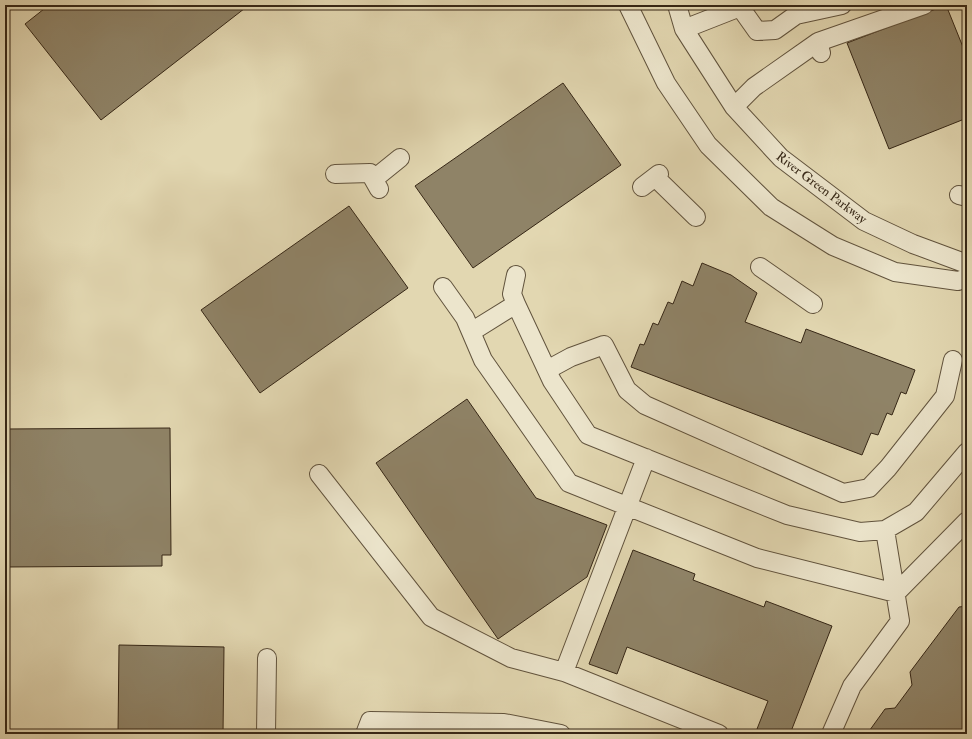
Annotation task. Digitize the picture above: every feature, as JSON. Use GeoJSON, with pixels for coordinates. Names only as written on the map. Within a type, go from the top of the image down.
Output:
{"type":"FeatureCollection","features":[{"type":"Feature","properties":{"kind":"street","name":"River Green Parkway"},"geometry":{"type":"LineString","coordinates":[[628,5],[666,83],[708,145],[771,206],[833,246],[895,272],[958,281],[966,264],[913,244],[864,221],[781,158],[734,107],[684,29],[677,5]]}},
{"type":"Feature","properties":{"kind":"street"},"geometry":{"type":"LineString","coordinates":[[684,29],[740,7],[757,31],[775,30],[796,15],[842,5]]}},
{"type":"Feature","properties":{"kind":"street"},"geometry":{"type":"LineString","coordinates":[[734,107],[754,87],[820,48],[924,5]]}},
{"type":"Feature","properties":{"kind":"street"},"geometry":{"type":"LineString","coordinates":[[335,174],[370,172],[376,184],[400,158]]}},
{"type":"Feature","properties":{"kind":"street"},"geometry":{"type":"LineString","coordinates":[[652,180],[696,217]]}},
{"type":"Feature","properties":{"kind":"street"},"geometry":{"type":"LineString","coordinates":[[760,267],[813,304]]}},
{"type":"Feature","properties":{"kind":"street"},"geometry":{"type":"LineString","coordinates":[[516,275],[512,294],[516,304],[552,381],[588,435],[787,515],[860,532],[885,530],[916,512],[967,452]]}},
{"type":"Feature","properties":{"kind":"street"},"geometry":{"type":"LineString","coordinates":[[443,287],[465,318],[483,360],[570,484],[757,558],[896,593]]}},
{"type":"Feature","properties":{"kind":"street"},"geometry":{"type":"LineString","coordinates":[[471,332],[516,304]]}},
{"type":"Feature","properties":{"kind":"street"},"geometry":{"type":"LineString","coordinates":[[547,370],[571,357],[604,345],[626,390],[645,405],[843,493],[869,488],[888,468],[945,396],[953,360]]}},
{"type":"Feature","properties":{"kind":"street"},"geometry":{"type":"LineString","coordinates":[[564,672],[646,458]]}},
{"type":"Feature","properties":{"kind":"street"},"geometry":{"type":"LineString","coordinates":[[319,474],[431,617],[510,658],[564,672],[719,734]]}},
{"type":"Feature","properties":{"kind":"street"},"geometry":{"type":"LineString","coordinates":[[896,593],[967,522]]}},
{"type":"Feature","properties":{"kind":"street"},"geometry":{"type":"LineString","coordinates":[[831,734],[852,686],[900,621],[885,530]]}},
{"type":"Feature","properties":{"kind":"street"},"geometry":{"type":"LineString","coordinates":[[266,734],[267,658]]}},
{"type":"Feature","properties":{"kind":"street"},"geometry":{"type":"LineString","coordinates":[[365,734],[370,722],[504,723],[561,734]]}},
{"type":"Feature","properties":{"kind":"building"},"geometry":{"type":"Polygon","coordinates":[[[49,5],[249,5],[101,120],[25,24],[49,5]]]}},
{"type":"Feature","properties":{"kind":"building"},"geometry":{"type":"Polygon","coordinates":[[[946,5],[967,57],[967,118],[889,149],[847,43],[946,5]]]}},
{"type":"Feature","properties":{"kind":"building"},"geometry":{"type":"Polygon","coordinates":[[[563,83],[621,165],[473,268],[415,186],[563,83]]]}},
{"type":"Feature","properties":{"kind":"building"},"geometry":{"type":"Polygon","coordinates":[[[349,206],[408,288],[260,393],[201,310],[349,206]]]}},
{"type":"Feature","properties":{"kind":"building"},"geometry":{"type":"Polygon","coordinates":[[[702,263],[731,275],[757,293],[745,322],[801,343],[806,329],[915,370],[906,394],[901,392],[892,415],[887,413],[878,435],[871,433],[862,455],[631,367],[640,344],[644,345],[653,323],[658,325],[668,302],[673,304],[682,281],[693,286],[702,263]]]}},
{"type":"Feature","properties":{"kind":"building"},"geometry":{"type":"Polygon","coordinates":[[[467,399],[536,498],[607,525],[587,577],[498,639],[376,463],[467,399]]]}},
{"type":"Feature","properties":{"kind":"building"},"geometry":{"type":"Polygon","coordinates":[[[170,428],[171,555],[162,555],[162,566],[5,567],[5,429],[170,428]]]}},
{"type":"Feature","properties":{"kind":"building"},"geometry":{"type":"Polygon","coordinates":[[[633,550],[695,574],[693,580],[764,607],[766,601],[832,626],[790,734],[771,734],[757,729],[768,701],[627,647],[617,674],[589,664],[633,550]]]}},
{"type":"Feature","properties":{"kind":"building"},"geometry":{"type":"Polygon","coordinates":[[[967,606],[967,734],[867,734],[885,709],[895,708],[912,685],[910,672],[959,607],[967,606]]]}},
{"type":"Feature","properties":{"kind":"building"},"geometry":{"type":"Polygon","coordinates":[[[119,645],[224,647],[223,734],[118,734],[119,645]]]}}]}
